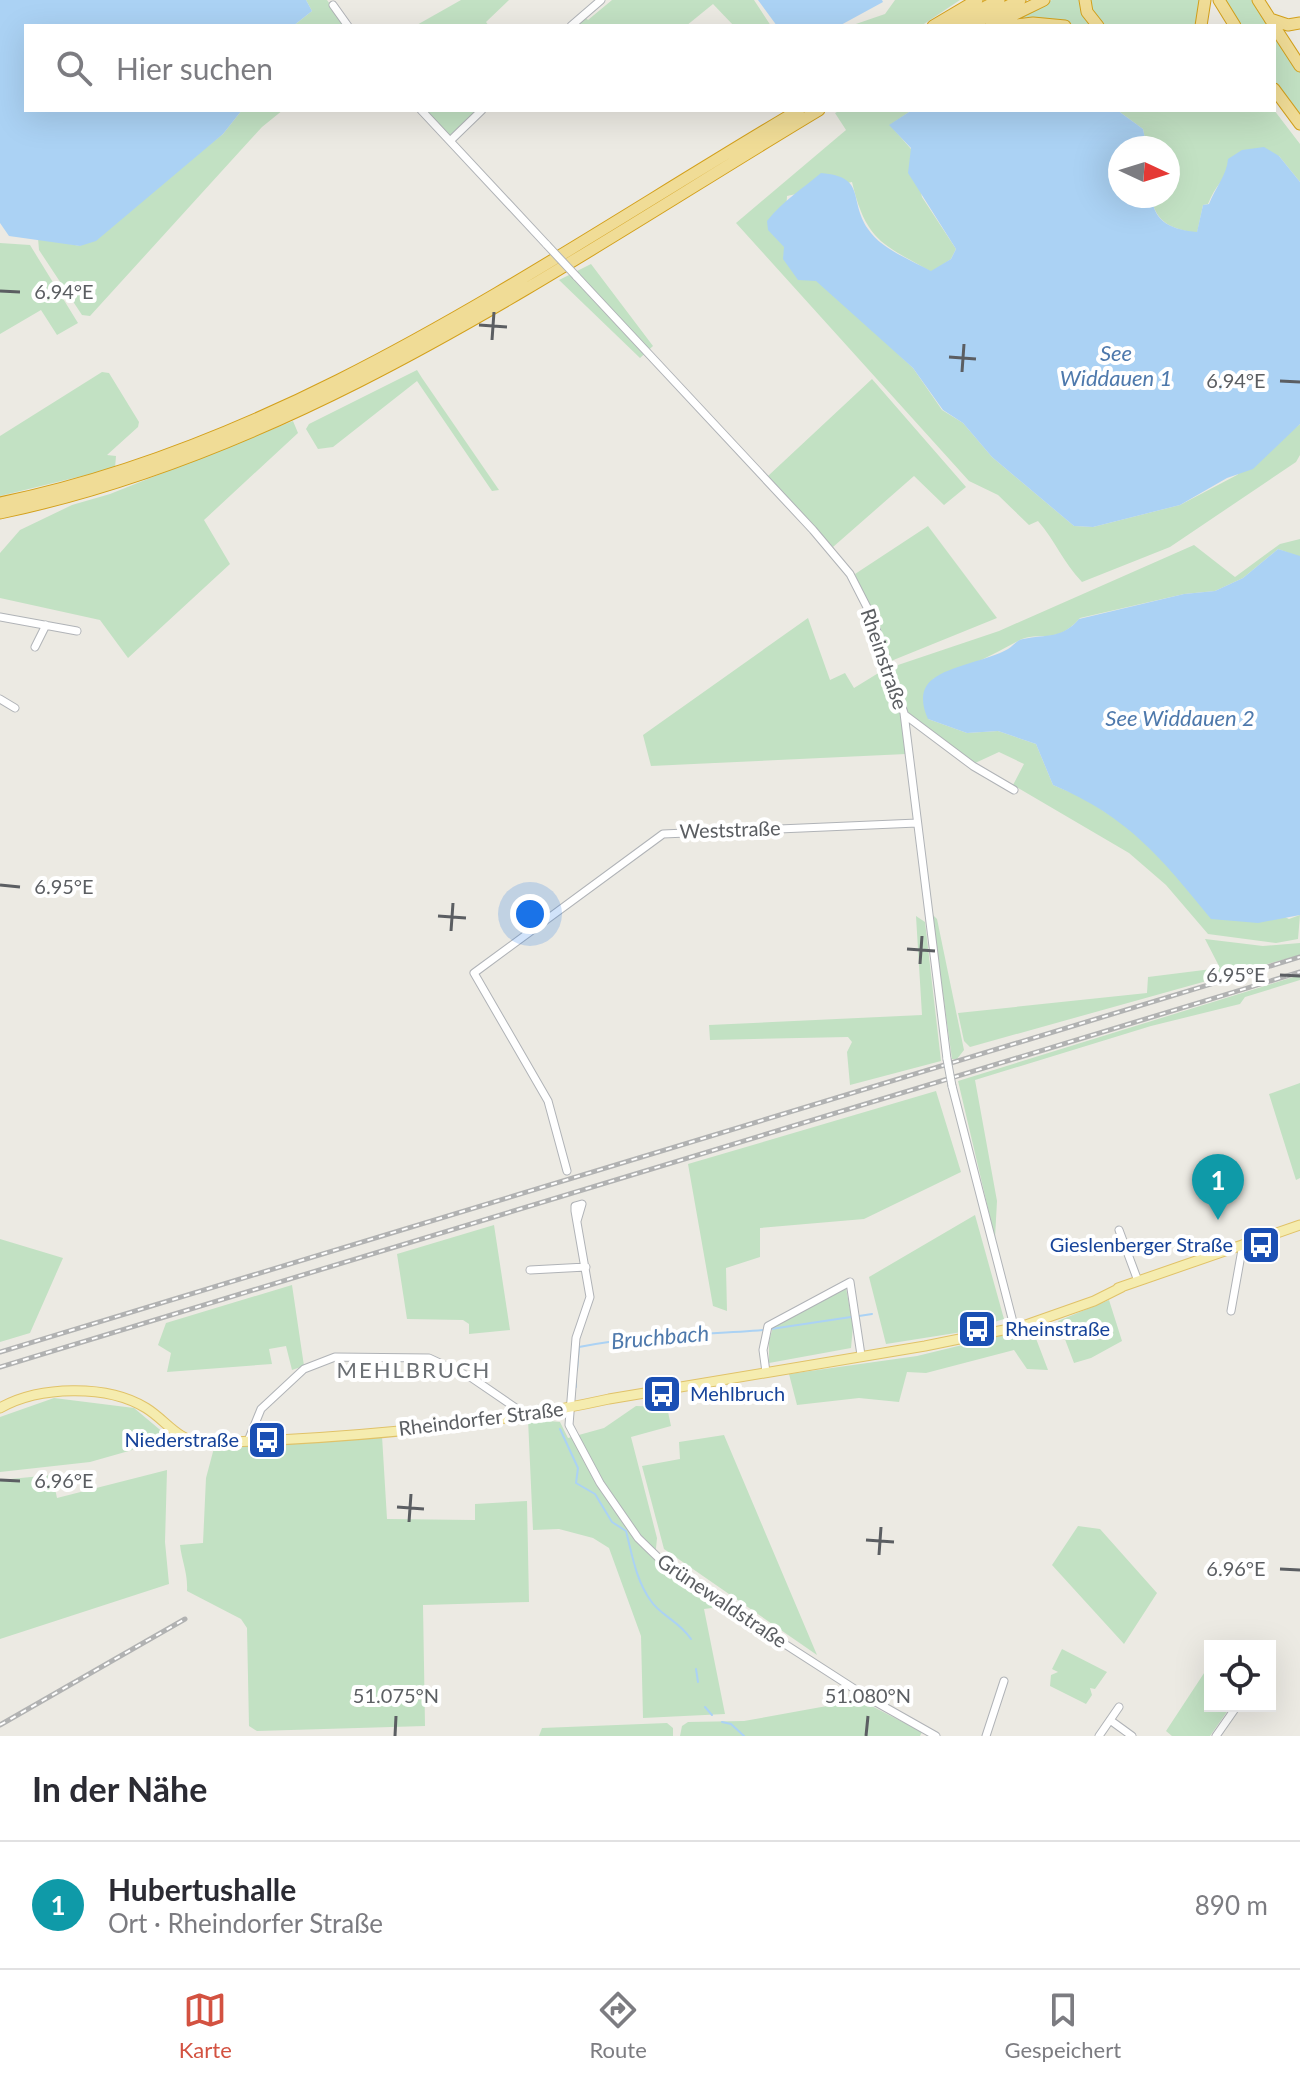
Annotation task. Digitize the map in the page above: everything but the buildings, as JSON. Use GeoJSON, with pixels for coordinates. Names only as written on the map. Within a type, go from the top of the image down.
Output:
{"type":"FeatureCollection","features":[{"type":"Feature","properties":{"kind":"highway"},"geometry":{"type":"LineString","coordinates":[[936,24],[977,0]]}},
{"type":"Feature","properties":{"kind":"highway"},"geometry":{"type":"LineString","coordinates":[[952,24],[999,0]]}},
{"type":"Feature","properties":{"kind":"highway"},"geometry":{"type":"LineString","coordinates":[[973,24],[1020,0]]}},
{"type":"Feature","properties":{"kind":"highway"},"geometry":{"type":"LineString","coordinates":[[995,24],[1044,0]]}},
{"type":"Feature","properties":{"kind":"highway"},"geometry":{"type":"LineString","coordinates":[[1085,0],[1087,12],[1096,24]]}},
{"type":"Feature","properties":{"kind":"highway"},"geometry":{"type":"LineString","coordinates":[[1201,24],[1205,0]]}},
{"type":"Feature","properties":{"kind":"highway"},"geometry":{"type":"LineString","coordinates":[[1219,0],[1234,24]]}},
{"type":"Feature","properties":{"kind":"highway"},"geometry":{"type":"LineString","coordinates":[[1258,0],[1273,24]]}},
{"type":"Feature","properties":{"kind":"highway"},"geometry":{"type":"LineString","coordinates":[[1276,24],[1300,23]]}},
{"type":"Feature","properties":{"kind":"highway"},"geometry":{"type":"LineString","coordinates":[[1276,29],[1300,66]]}},
{"type":"Feature","properties":{"kind":"highway"},"geometry":{"type":"LineString","coordinates":[[1277,91],[1300,124]]}},
{"type":"Feature","properties":{"kind":"highway"},"geometry":{"type":"LineString","coordinates":[[0,503],[147,463],[324,389],[470,309],[796,112]]}},
{"type":"Feature","properties":{"kind":"highway"},"geometry":{"type":"LineString","coordinates":[[0,513],[157,470],[321,400],[469,321],[816,112]]}},
{"type":"Feature","properties":{"kind":"main road","name":"Rheindorfer Straße"},"geometry":{"type":"LineString","coordinates":[[0,1408],[48,1390],[122,1399],[144,1407],[186,1440],[203,1443],[425,1427],[568,1410],[609,1399],[925,1346],[1014,1326],[1059,1314],[1138,1281],[1300,1225]]}},
{"type":"Feature","properties":{"kind":"street"},"geometry":{"type":"LineString","coordinates":[[573,24],[601,0]]}},
{"type":"Feature","properties":{"kind":"street"},"geometry":{"type":"LineString","coordinates":[[333,5],[347,24]]}},
{"type":"Feature","properties":{"kind":"street","name":"Rheinstraße"},"geometry":{"type":"LineString","coordinates":[[423,112],[797,511],[850,574],[876,626],[904,713],[908,737],[952,1086],[1014,1326]]}},
{"type":"Feature","properties":{"kind":"street"},"geometry":{"type":"LineString","coordinates":[[450,141],[480,112]]}},
{"type":"Feature","properties":{"kind":"street"},"geometry":{"type":"LineString","coordinates":[[0,617],[77,631]]}},
{"type":"Feature","properties":{"kind":"street"},"geometry":{"type":"LineString","coordinates":[[35,647],[46,625]]}},
{"type":"Feature","properties":{"kind":"street"},"geometry":{"type":"LineString","coordinates":[[0,699],[15,708]]}},
{"type":"Feature","properties":{"kind":"street"},"geometry":{"type":"LineString","coordinates":[[904,713],[920,729],[1014,790]]}},
{"type":"Feature","properties":{"kind":"street"},"geometry":{"type":"LineString","coordinates":[[908,737],[920,729]]}},
{"type":"Feature","properties":{"kind":"street","name":"Weststraße"},"geometry":{"type":"LineString","coordinates":[[567,1171],[548,1101],[474,973],[663,834],[917,823]]}},
{"type":"Feature","properties":{"kind":"street"},"geometry":{"type":"LineString","coordinates":[[568,1410],[576,1338],[590,1297],[577,1221]]}},
{"type":"Feature","properties":{"kind":"street"},"geometry":{"type":"LineString","coordinates":[[1119,1230],[1138,1281]]}},
{"type":"Feature","properties":{"kind":"street"},"geometry":{"type":"LineString","coordinates":[[1231,1311],[1243,1244]]}},
{"type":"Feature","properties":{"kind":"street"},"geometry":{"type":"LineString","coordinates":[[530,1270],[586,1267]]}},
{"type":"Feature","properties":{"kind":"street"},"geometry":{"type":"LineString","coordinates":[[766,1372],[763,1350],[768,1326],[850,1282],[861,1355]]}},
{"type":"Feature","properties":{"kind":"street"},"geometry":{"type":"LineString","coordinates":[[248,1441],[261,1409],[304,1369],[335,1357],[429,1358],[472,1378],[523,1413]]}},
{"type":"Feature","properties":{"kind":"street","name":"Grünewaldstraße"},"geometry":{"type":"LineString","coordinates":[[568,1410],[569,1425],[588,1464],[657,1559],[867,1697],[936,1736]]}},
{"type":"Feature","properties":{"kind":"street"},"geometry":{"type":"LineString","coordinates":[[986,1736],[1004,1681]]}},
{"type":"Feature","properties":{"kind":"street"},"geometry":{"type":"LineString","coordinates":[[1099,1736],[1119,1707]]}},
{"type":"Feature","properties":{"kind":"street"},"geometry":{"type":"LineString","coordinates":[[1216,1736],[1233,1712]]}},
{"type":"Feature","properties":{"kind":"street"},"geometry":{"type":"LineString","coordinates":[[1110,1720],[1132,1736]]}},
{"type":"Feature","properties":{"kind":"green space"},"geometry":{"type":"Polygon","coordinates":[[[306,0],[327,0],[344,24],[296,24],[312,11],[306,0]]]}},
{"type":"Feature","properties":{"kind":"green space"},"geometry":{"type":"Polygon","coordinates":[[[461,0],[509,0],[486,22],[488,24],[419,24],[461,0]]]}},
{"type":"Feature","properties":{"kind":"green space"},"geometry":{"type":"Polygon","coordinates":[[[612,0],[754,0],[770,24],[732,24],[713,4],[688,24],[577,24],[585,17],[588,20],[612,0]]]}},
{"type":"Feature","properties":{"kind":"green space"},"geometry":{"type":"Polygon","coordinates":[[[895,0],[960,0],[924,24],[856,24],[885,14],[895,0]]]}},
{"type":"Feature","properties":{"kind":"green space"},"geometry":{"type":"Polygon","coordinates":[[[1052,0],[1082,0],[1092,24],[1035,24],[1006,23],[1052,0]]]}},
{"type":"Feature","properties":{"kind":"green space"},"geometry":{"type":"Polygon","coordinates":[[[1087,0],[1203,0],[1199,24],[1100,24],[1087,0]]]}},
{"type":"Feature","properties":{"kind":"green space"},"geometry":{"type":"Polygon","coordinates":[[[1223,0],[1253,0],[1269,24],[1238,24],[1223,0]]]}},
{"type":"Feature","properties":{"kind":"green space"},"geometry":{"type":"Polygon","coordinates":[[[1276,35],[1300,71],[1300,117],[1276,84],[1276,35]]]}},
{"type":"Feature","properties":{"kind":"green space"},"geometry":{"type":"Polygon","coordinates":[[[240,112],[281,112],[262,127],[90,316],[82,315],[39,250],[38,238],[80,246],[223,134],[240,112]]]}},
{"type":"Feature","properties":{"kind":"green space"},"geometry":{"type":"Polygon","coordinates":[[[426,112],[477,112],[449,136],[426,112]]]}},
{"type":"Feature","properties":{"kind":"green space"},"geometry":{"type":"Polygon","coordinates":[[[909,112],[890,125],[911,149],[922,197],[956,249],[951,259],[932,272],[888,247],[878,239],[863,217],[852,182],[787,196],[784,247],[913,368],[942,410],[963,423],[992,457],[1074,526],[1093,527],[1180,505],[1237,475],[1300,424],[1300,455],[1296,462],[1170,547],[1082,582],[1038,521],[1029,525],[998,495],[969,481],[736,223],[846,130],[835,113],[909,112]]]}},
{"type":"Feature","properties":{"kind":"green space"},"geometry":{"type":"Polygon","coordinates":[[[1120,112],[1276,112],[1300,144],[1300,182],[1279,156],[1244,166],[1228,175],[1208,204],[1203,205],[1197,233],[1173,227],[1161,219],[1154,208],[1180,208],[1180,136],[1144,136],[1143,129],[1120,112]]]}},
{"type":"Feature","properties":{"kind":"green space"},"geometry":{"type":"Polygon","coordinates":[[[0,243],[30,245],[78,323],[57,335],[41,310],[0,334],[0,243]]]}},
{"type":"Feature","properties":{"kind":"green space"},"geometry":{"type":"Polygon","coordinates":[[[591,264],[653,346],[640,358],[559,280],[591,264]]]}},
{"type":"Feature","properties":{"kind":"green space"},"geometry":{"type":"Polygon","coordinates":[[[417,370],[499,490],[492,491],[417,381],[333,447],[318,449],[306,429],[309,424],[417,370]]]}},
{"type":"Feature","properties":{"kind":"green space"},"geometry":{"type":"Polygon","coordinates":[[[102,372],[109,373],[139,422],[138,427],[107,455],[116,456],[115,468],[0,496],[0,436],[102,372]]]}},
{"type":"Feature","properties":{"kind":"green space"},"geometry":{"type":"Polygon","coordinates":[[[872,379],[966,487],[944,505],[914,476],[833,547],[768,476],[872,379]]]}},
{"type":"Feature","properties":{"kind":"green space"},"geometry":{"type":"Polygon","coordinates":[[[293,421],[298,433],[204,520],[230,564],[128,658],[100,620],[0,598],[0,553],[20,530],[72,505],[110,494],[293,421]]]}},
{"type":"Feature","properties":{"kind":"green space"},"geometry":{"type":"Polygon","coordinates":[[[928,526],[997,618],[891,661],[855,574],[928,526]]]}},
{"type":"Feature","properties":{"kind":"green space"},"geometry":{"type":"Polygon","coordinates":[[[1300,539],[1300,557],[1278,549],[1243,578],[1215,591],[1184,594],[1080,618],[1063,632],[1026,638],[933,679],[928,719],[967,733],[998,731],[1036,744],[1053,785],[1084,798],[1125,825],[1157,854],[1289,919],[1300,915],[1298,939],[1276,943],[1208,934],[1166,885],[1129,853],[1013,785],[1024,764],[999,752],[973,764],[909,716],[893,673],[898,665],[999,631],[1194,545],[1235,577],[1280,544],[1300,539]]]}},
{"type":"Feature","properties":{"kind":"green space"},"geometry":{"type":"Polygon","coordinates":[[[808,618],[830,680],[845,673],[854,688],[885,669],[900,712],[906,754],[651,766],[643,735],[808,618]]]}},
{"type":"Feature","properties":{"kind":"green space"},"geometry":{"type":"Polygon","coordinates":[[[932,914],[937,919],[964,1050],[957,1059],[952,1059],[932,914]]]}},
{"type":"Feature","properties":{"kind":"green space"},"geometry":{"type":"Polygon","coordinates":[[[916,916],[925,922],[941,1061],[850,1085],[847,1052],[852,1042],[848,1037],[710,1040],[709,1025],[922,1015],[916,916]]]}},
{"type":"Feature","properties":{"kind":"green space"},"geometry":{"type":"Polygon","coordinates":[[[1205,939],[1263,946],[1300,943],[1300,955],[970,1047],[964,1041],[958,1013],[1147,993],[1148,977],[1220,968],[1205,939]]]}},
{"type":"Feature","properties":{"kind":"green space"},"geometry":{"type":"Polygon","coordinates":[[[1300,975],[1300,980],[1245,997],[1240,1004],[1151,1026],[975,1080],[997,1201],[995,1238],[958,1081],[1300,975]]]}},
{"type":"Feature","properties":{"kind":"green space"},"geometry":{"type":"Polygon","coordinates":[[[1300,1083],[1300,1178],[1296,1180],[1269,1094],[1300,1083]]]}},
{"type":"Feature","properties":{"kind":"green space"},"geometry":{"type":"Polygon","coordinates":[[[936,1091],[961,1172],[864,1219],[760,1228],[760,1257],[726,1268],[727,1311],[713,1306],[688,1164],[936,1091]]]}},
{"type":"Feature","properties":{"kind":"green space"},"geometry":{"type":"Polygon","coordinates":[[[975,1215],[1004,1319],[962,1332],[886,1344],[869,1277],[975,1215]]]}},
{"type":"Feature","properties":{"kind":"green space"},"geometry":{"type":"Polygon","coordinates":[[[494,1225],[510,1330],[469,1334],[469,1324],[463,1320],[407,1319],[397,1254],[494,1225]]]}},
{"type":"Feature","properties":{"kind":"green space"},"geometry":{"type":"Polygon","coordinates":[[[0,1239],[63,1258],[30,1333],[0,1342],[0,1239]]]}},
{"type":"Feature","properties":{"kind":"green space"},"geometry":{"type":"Polygon","coordinates":[[[292,1285],[304,1366],[292,1370],[286,1346],[269,1349],[272,1364],[167,1372],[171,1353],[158,1345],[166,1323],[292,1285]]]}},
{"type":"Feature","properties":{"kind":"green space"},"geometry":{"type":"Polygon","coordinates":[[[846,1288],[853,1326],[851,1348],[769,1363],[769,1341],[774,1324],[846,1288]]]}},
{"type":"Feature","properties":{"kind":"green space"},"geometry":{"type":"Polygon","coordinates":[[[1109,1300],[1122,1341],[1091,1358],[1074,1363],[1058,1321],[1109,1300]]]}},
{"type":"Feature","properties":{"kind":"green space"},"geometry":{"type":"Polygon","coordinates":[[[1032,1328],[1048,1370],[1027,1369],[1014,1350],[926,1373],[907,1372],[899,1402],[859,1398],[797,1405],[789,1374],[917,1356],[1032,1328]]]}},
{"type":"Feature","properties":{"kind":"green space"},"geometry":{"type":"Polygon","coordinates":[[[54,1398],[134,1408],[171,1439],[90,1462],[0,1472],[0,1417],[54,1398]]]}},
{"type":"Feature","properties":{"kind":"green space"},"geometry":{"type":"Polygon","coordinates":[[[636,1406],[667,1407],[671,1426],[631,1437],[657,1538],[655,1559],[719,1607],[704,1609],[725,1714],[643,1718],[641,1636],[609,1548],[593,1538],[559,1529],[533,1530],[528,1419],[560,1422],[568,1438],[604,1428],[636,1406]]]}},
{"type":"Feature","properties":{"kind":"green space"},"geometry":{"type":"Polygon","coordinates":[[[724,1435],[817,1655],[664,1549],[642,1466],[680,1459],[679,1442],[724,1435]]]}},
{"type":"Feature","properties":{"kind":"green space"},"geometry":{"type":"Polygon","coordinates":[[[382,1436],[387,1519],[475,1520],[475,1504],[527,1501],[529,1602],[423,1605],[425,1726],[257,1731],[249,1726],[247,1628],[241,1619],[187,1591],[180,1545],[203,1543],[206,1478],[214,1448],[382,1436]]]}},
{"type":"Feature","properties":{"kind":"green space"},"geometry":{"type":"Polygon","coordinates":[[[167,1470],[165,1542],[169,1584],[0,1639],[0,1480],[52,1475],[57,1498],[167,1470]]]}},
{"type":"Feature","properties":{"kind":"green space"},"geometry":{"type":"Polygon","coordinates":[[[1078,1526],[1100,1529],[1157,1593],[1124,1644],[1052,1565],[1078,1526]]]}},
{"type":"Feature","properties":{"kind":"green space"},"geometry":{"type":"Polygon","coordinates":[[[1062,1649],[1107,1672],[1095,1689],[1090,1688],[1092,1695],[1086,1704],[1050,1686],[1051,1675],[1058,1672],[1052,1669],[1062,1649]]]}},
{"type":"Feature","properties":{"kind":"green space"},"geometry":{"type":"Polygon","coordinates":[[[1204,1673],[1204,1712],[1227,1712],[1210,1736],[1172,1736],[1166,1731],[1204,1673]]]}},
{"type":"Feature","properties":{"kind":"green space"},"geometry":{"type":"Polygon","coordinates":[[[860,1700],[922,1732],[920,1736],[680,1736],[682,1726],[688,1722],[744,1721],[860,1700]]]}},
{"type":"Feature","properties":{"kind":"green space"},"geometry":{"type":"Polygon","coordinates":[[[667,1723],[673,1728],[673,1736],[539,1736],[542,1728],[667,1723]]]}},
{"type":"Feature","properties":{"kind":"water"},"geometry":{"type":"Polygon","coordinates":[[[0,0],[306,0],[312,11],[296,24],[24,24],[24,112],[240,112],[223,134],[96,241],[80,246],[9,236],[0,223],[0,0]]]}},
{"type":"Feature","properties":{"kind":"water"},"geometry":{"type":"Polygon","coordinates":[[[758,0],[883,2],[843,24],[776,24],[758,0]]]}},
{"type":"Feature","properties":{"kind":"water","name":"See Widdauen 1"},"geometry":{"type":"Polygon","coordinates":[[[909,112],[1120,112],[1143,129],[1144,136],[1108,136],[1108,208],[1154,208],[1161,219],[1173,227],[1197,232],[1203,205],[1209,204],[1228,159],[1242,150],[1264,147],[1279,156],[1300,182],[1300,424],[1253,469],[1227,478],[1180,505],[1093,527],[1074,526],[992,457],[963,423],[943,410],[913,368],[816,281],[798,280],[783,259],[784,247],[768,230],[767,221],[786,201],[821,173],[835,175],[851,185],[862,218],[874,236],[888,248],[931,271],[951,259],[956,249],[908,173],[911,148],[889,125],[909,112]]]}},
{"type":"Feature","properties":{"kind":"water","name":"See Widdauen 2"},"geometry":{"type":"Polygon","coordinates":[[[1278,549],[1300,556],[1300,915],[1258,923],[1211,919],[1142,841],[1103,811],[1053,785],[1036,744],[998,731],[967,733],[928,719],[923,703],[925,688],[940,674],[1000,653],[1021,640],[1060,633],[1079,619],[1184,594],[1215,591],[1243,578],[1278,549]]]}},
{"type":"Feature","properties":{"kind":"waterway","name":"Bruchbach"},"geometry":{"type":"LineString","coordinates":[[859,1316],[872,1314]]}},
{"type":"Feature","properties":{"kind":"waterway","name":"Bruchbach"},"geometry":{"type":"LineString","coordinates":[[771,1329],[851,1317]]}},
{"type":"Feature","properties":{"kind":"waterway","name":"Bruchbach"},"geometry":{"type":"LineString","coordinates":[[577,1370],[579,1347],[648,1338],[763,1330]]}},
{"type":"Feature","properties":{"kind":"waterway","name":"Bruchbach"},"geometry":{"type":"LineString","coordinates":[[576,1379],[576,1387]]}},
{"type":"Feature","properties":{"kind":"waterway","name":"Bruchbach"},"geometry":{"type":"LineString","coordinates":[[560,1429],[578,1468],[576,1483],[595,1494],[612,1522],[626,1531],[635,1567],[646,1593],[655,1606],[691,1639]]}},
{"type":"Feature","properties":{"kind":"waterway","name":"Bruchbach"},"geometry":{"type":"LineString","coordinates":[[696,1669],[698,1682]]}},
{"type":"Feature","properties":{"kind":"waterway","name":"Bruchbach"},"geometry":{"type":"LineString","coordinates":[[705,1707],[712,1715]]}},
{"type":"Feature","properties":{"kind":"waterway","name":"Bruchbach"},"geometry":{"type":"LineString","coordinates":[[722,1722],[731,1724],[744,1736]]}},
{"type":"Feature","properties":{"kind":"railway"},"geometry":{"type":"LineString","coordinates":[[0,1352],[1300,957]]}},
{"type":"Feature","properties":{"kind":"railway"},"geometry":{"type":"LineString","coordinates":[[0,1367],[1300,972]]}},
{"type":"Feature","properties":{"kind":"railway"},"geometry":{"type":"LineString","coordinates":[[0,1725],[185,1619]]}},
{"type":"Feature","properties":{"kind":"place","name":"Hubertushalle"},"geometry":{"type":"Point","coordinates":[1218,1220]}},
{"type":"Feature","properties":{"kind":"place","name":"Gieslenberger Straße"},"geometry":{"type":"Point","coordinates":[1261,1245]}},
{"type":"Feature","properties":{"kind":"place","name":"Rheinstraße"},"geometry":{"type":"Point","coordinates":[977,1329]}},
{"type":"Feature","properties":{"kind":"place","name":"Mehlbruch"},"geometry":{"type":"Point","coordinates":[662,1394]}},
{"type":"Feature","properties":{"kind":"place","name":"Niederstraße"},"geometry":{"type":"Point","coordinates":[267,1440]}},
{"type":"Feature","properties":{"kind":"district","name":"MEHLBRUCH"},"geometry":{"type":"Point","coordinates":[414,1370]}}]}
